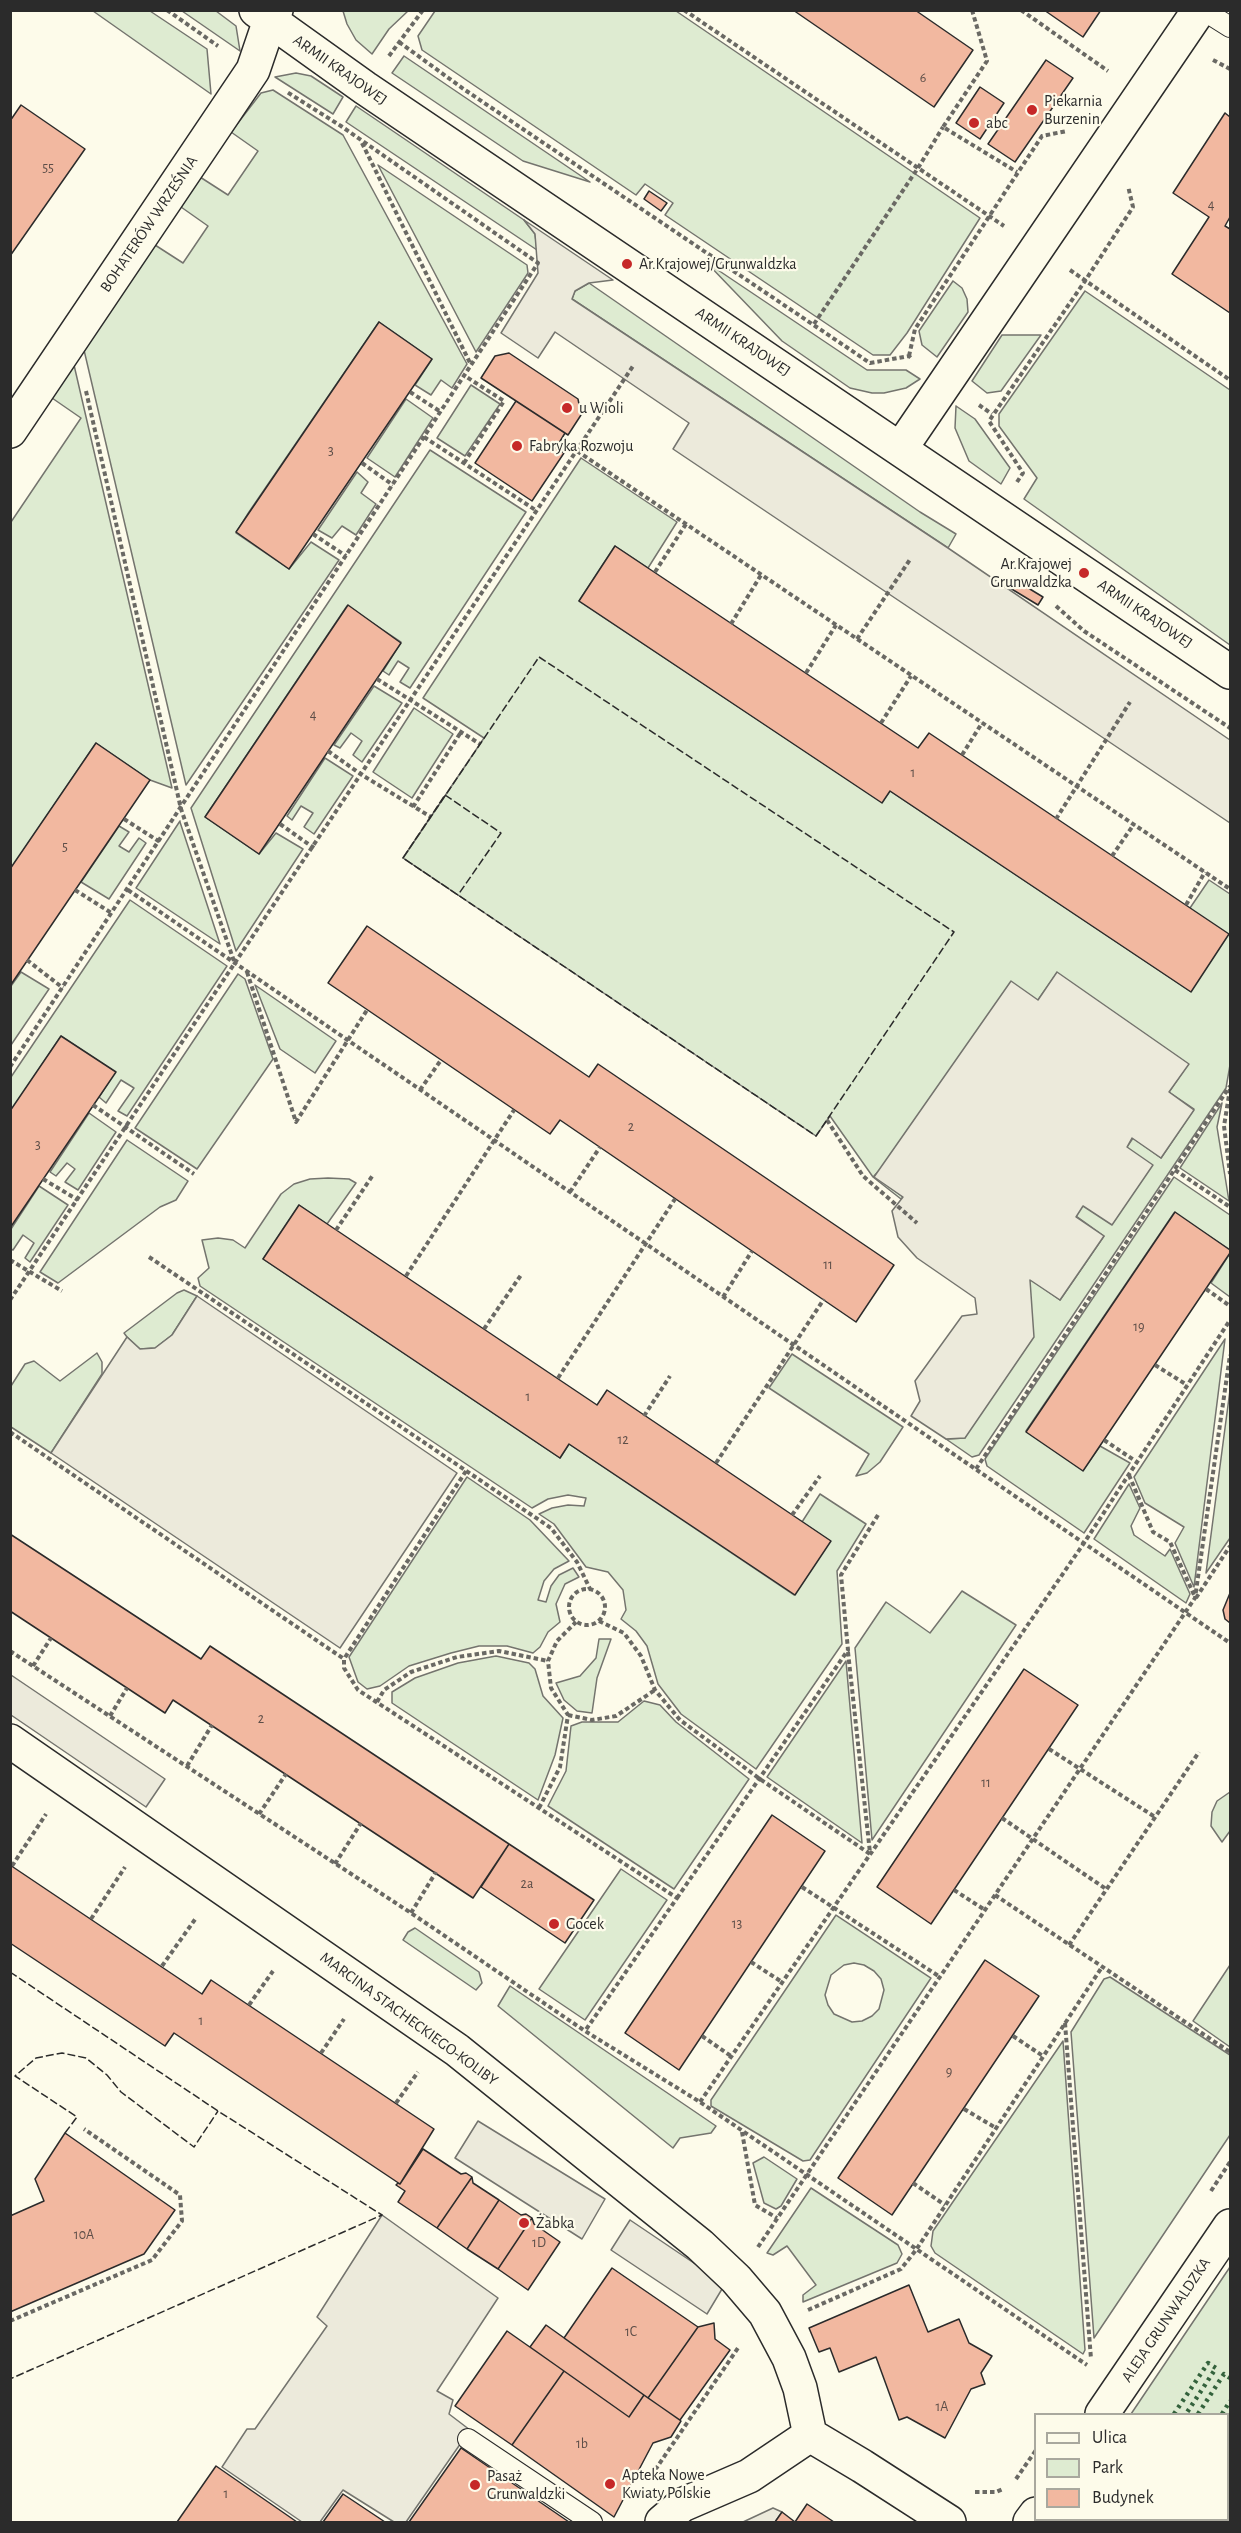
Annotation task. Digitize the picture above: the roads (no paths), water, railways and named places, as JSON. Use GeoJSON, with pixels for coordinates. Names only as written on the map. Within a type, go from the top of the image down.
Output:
{"type":"FeatureCollection","features":[{"type":"Feature","properties":{"kind":"street"},"geometry":{"type":"LineString","coordinates":[[901,448],[1201,10]]}},
{"type":"Feature","properties":{"kind":"street","name":"BOHATERÓW WRZEŚNIA"},"geometry":{"type":"LineString","coordinates":[[10,431],[252,70],[268,14]]}},
{"type":"Feature","properties":{"kind":"street","name":"ARMII KRAJOWEJ"},"geometry":{"type":"LineString","coordinates":[[268,14],[365,88],[1230,672]]}},
{"type":"Feature","properties":{"kind":"street","name":"MARCINA STACHECKIEGO-KOLIBY"},"geometry":{"type":"LineString","coordinates":[[10,1741],[456,2050],[700,2245],[736,2279],[765,2313],[789,2358],[800,2388],[810,2435]]}},
{"type":"Feature","properties":{"kind":"street","name":"ALEJA GRUNWALDZKA"},"geometry":{"type":"LineString","coordinates":[[1103,2413],[1230,2226]]}},
{"type":"Feature","properties":{"kind":"street"},"geometry":{"type":"LineString","coordinates":[[662,2523],[682,2505],[749,2476],[810,2435],[949,2523]]}},
{"type":"Feature","properties":{"kind":"lane"},"geometry":{"type":"LineString","coordinates":[[1201,10],[1230,27]]}},
{"type":"Feature","properties":{"kind":"lane"},"geometry":{"type":"LineString","coordinates":[[468,2439],[592,2523]]}},
{"type":"Feature","properties":{"kind":"place","name":"Piekarnia Burzenin"},"geometry":{"type":"Point","coordinates":[1032,110]}},
{"type":"Feature","properties":{"kind":"place","name":"abc"},"geometry":{"type":"Point","coordinates":[974,123]}},
{"type":"Feature","properties":{"kind":"place","name":"Ar.Krajowej/Grunwaldzka"},"geometry":{"type":"Point","coordinates":[627,264]}},
{"type":"Feature","properties":{"kind":"place","name":"u Wioli"},"geometry":{"type":"Point","coordinates":[567,408]}},
{"type":"Feature","properties":{"kind":"place","name":"Fabryka Rozwoju"},"geometry":{"type":"Point","coordinates":[517,446]}},
{"type":"Feature","properties":{"kind":"place","name":"Ar.Krajowej Grunwaldzka"},"geometry":{"type":"Point","coordinates":[1084,573]}},
{"type":"Feature","properties":{"kind":"place","name":"Gocek"},"geometry":{"type":"Point","coordinates":[554,1924]}},
{"type":"Feature","properties":{"kind":"place","name":"Żabka"},"geometry":{"type":"Point","coordinates":[524,2223]}},
{"type":"Feature","properties":{"kind":"place","name":"Apteka Nowe Kwiaty Polskie"},"geometry":{"type":"Point","coordinates":[610,2484]}},
{"type":"Feature","properties":{"kind":"place","name":"Pasaż Grunwaldzki"},"geometry":{"type":"Point","coordinates":[475,2485]}}]}
